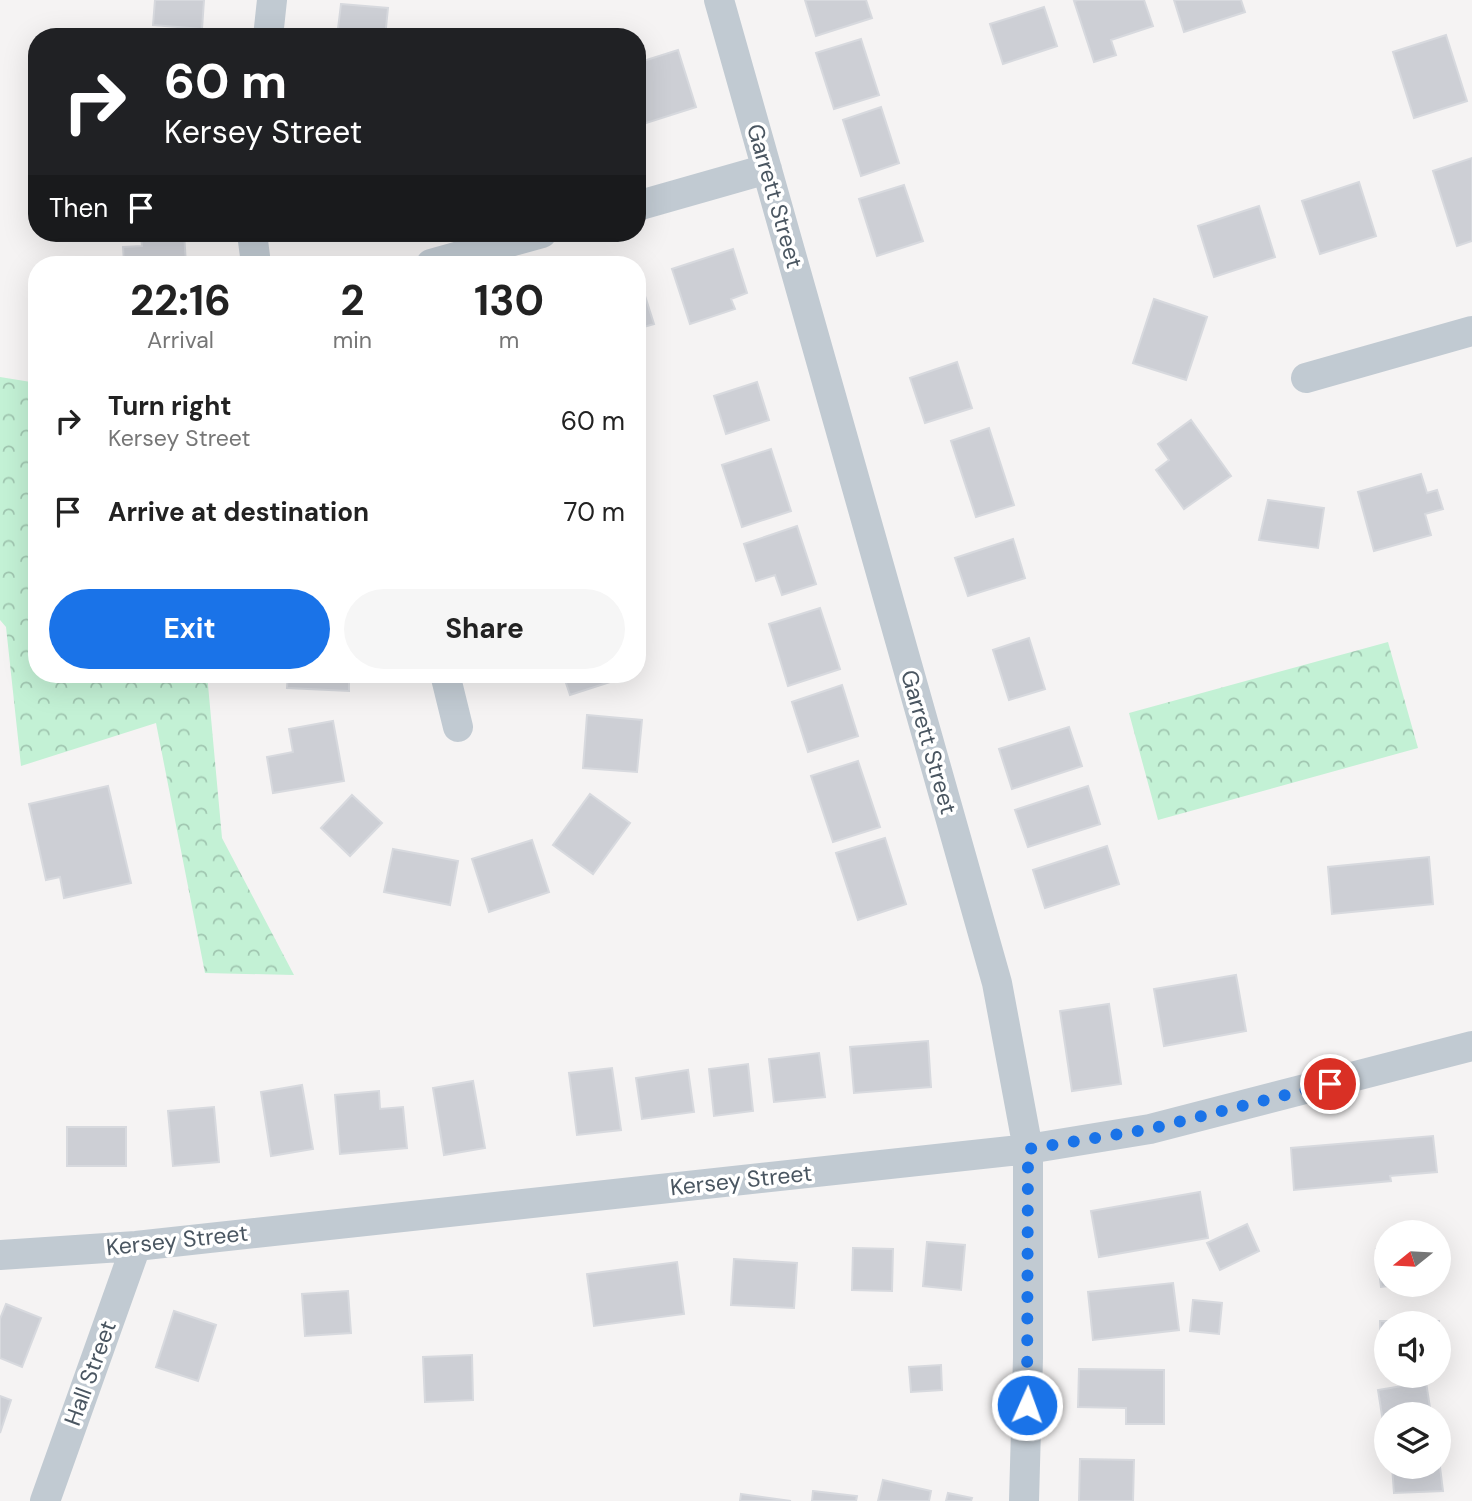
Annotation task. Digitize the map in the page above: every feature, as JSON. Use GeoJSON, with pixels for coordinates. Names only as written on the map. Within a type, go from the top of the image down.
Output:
{"type":"FeatureCollection","features":[{"type":"Feature","properties":{"kind":"street"},"geometry":{"type":"LineString","coordinates":[[269,28],[272,0]]}},
{"type":"Feature","properties":{"kind":"street","name":"Garrett Street"},"geometry":{"type":"LineString","coordinates":[[719,0],[996,983],[1028,1149],[1028,1358],[1024,1501]]}},
{"type":"Feature","properties":{"kind":"street"},"geometry":{"type":"LineString","coordinates":[[646,203],[767,169]]}},
{"type":"Feature","properties":{"kind":"street"},"geometry":{"type":"LineString","coordinates":[[460,256],[510,242]]}},
{"type":"Feature","properties":{"kind":"street"},"geometry":{"type":"LineString","coordinates":[[1306,378],[1472,331]]}},
{"type":"Feature","properties":{"kind":"street"},"geometry":{"type":"LineString","coordinates":[[447,683],[458,727]]}},
{"type":"Feature","properties":{"kind":"street","name":"Kersey Street"},"geometry":{"type":"LineString","coordinates":[[0,1255],[136,1246],[1028,1149],[1150,1129],[1472,1046]]}},
{"type":"Feature","properties":{"kind":"street","name":"Hall Street"},"geometry":{"type":"LineString","coordinates":[[45,1501],[136,1246]]}},
{"type":"Feature","properties":{"kind":"green space"},"geometry":{"type":"Polygon","coordinates":[[[0,377],[28,382],[28,683],[208,683],[222,838],[294,975],[205,973],[156,723],[21,766],[6,627],[0,620],[0,377]]]}},
{"type":"Feature","properties":{"kind":"green space"},"geometry":{"type":"Polygon","coordinates":[[[1388,642],[1418,748],[1158,820],[1129,713],[1388,642]]]}},
{"type":"Feature","properties":{"kind":"building"},"geometry":{"type":"Polygon","coordinates":[[[155,0],[204,0],[202,28],[153,25],[155,0]]]}},
{"type":"Feature","properties":{"kind":"building"},"geometry":{"type":"Polygon","coordinates":[[[805,0],[866,0],[872,18],[816,36],[805,0]]]}},
{"type":"Feature","properties":{"kind":"building"},"geometry":{"type":"Polygon","coordinates":[[[1144,0],[1153,26],[1111,40],[1116,55],[1094,62],[1074,1],[1144,0]]]}},
{"type":"Feature","properties":{"kind":"building"},"geometry":{"type":"Polygon","coordinates":[[[1174,0],[1241,0],[1245,12],[1184,32],[1174,0]]]}},
{"type":"Feature","properties":{"kind":"building"},"geometry":{"type":"Polygon","coordinates":[[[341,4],[388,8],[386,28],[338,28],[341,4]]]}},
{"type":"Feature","properties":{"kind":"building"},"geometry":{"type":"Polygon","coordinates":[[[1044,7],[1057,46],[1003,64],[990,24],[1044,7]]]}},
{"type":"Feature","properties":{"kind":"building"},"geometry":{"type":"Polygon","coordinates":[[[1446,35],[1467,101],[1414,118],[1393,52],[1446,35]]]}},
{"type":"Feature","properties":{"kind":"building"},"geometry":{"type":"Polygon","coordinates":[[[861,39],[879,95],[834,109],[816,53],[861,39]]]}},
{"type":"Feature","properties":{"kind":"building"},"geometry":{"type":"Polygon","coordinates":[[[678,50],[696,107],[646,123],[646,60],[678,50]]]}},
{"type":"Feature","properties":{"kind":"building"},"geometry":{"type":"Polygon","coordinates":[[[881,107],[899,163],[861,176],[843,120],[881,107]]]}},
{"type":"Feature","properties":{"kind":"building"},"geometry":{"type":"Polygon","coordinates":[[[1472,158],[1472,241],[1457,246],[1433,171],[1472,158]]]}},
{"type":"Feature","properties":{"kind":"building"},"geometry":{"type":"Polygon","coordinates":[[[1359,182],[1376,236],[1320,254],[1302,201],[1359,182]]]}},
{"type":"Feature","properties":{"kind":"building"},"geometry":{"type":"Polygon","coordinates":[[[904,185],[923,241],[877,256],[859,199],[904,185]]]}},
{"type":"Feature","properties":{"kind":"building"},"geometry":{"type":"Polygon","coordinates":[[[1259,206],[1275,257],[1214,277],[1198,226],[1259,206]]]}},
{"type":"Feature","properties":{"kind":"building"},"geometry":{"type":"Polygon","coordinates":[[[142,242],[185,242],[185,256],[124,256],[123,247],[142,246],[142,242]]]}},
{"type":"Feature","properties":{"kind":"building"},"geometry":{"type":"Polygon","coordinates":[[[733,249],[747,293],[731,299],[735,309],[690,324],[672,269],[733,249]]]}},
{"type":"Feature","properties":{"kind":"building"},"geometry":{"type":"Polygon","coordinates":[[[646,299],[654,324],[646,326],[646,299]]]}},
{"type":"Feature","properties":{"kind":"building"},"geometry":{"type":"Polygon","coordinates":[[[1154,299],[1207,317],[1186,380],[1133,363],[1154,299]]]}},
{"type":"Feature","properties":{"kind":"building"},"geometry":{"type":"Polygon","coordinates":[[[957,362],[972,408],[925,423],[910,378],[957,362]]]}},
{"type":"Feature","properties":{"kind":"building"},"geometry":{"type":"Polygon","coordinates":[[[757,382],[769,420],[726,434],[714,396],[757,382]]]}},
{"type":"Feature","properties":{"kind":"building"},"geometry":{"type":"Polygon","coordinates":[[[1191,420],[1231,476],[1184,509],[1156,470],[1169,460],[1158,444],[1191,420]]]}},
{"type":"Feature","properties":{"kind":"building"},"geometry":{"type":"Polygon","coordinates":[[[989,428],[1014,505],[976,517],[951,441],[989,428]]]}},
{"type":"Feature","properties":{"kind":"building"},"geometry":{"type":"Polygon","coordinates":[[[771,449],[791,511],[742,527],[722,465],[771,449]]]}},
{"type":"Feature","properties":{"kind":"building"},"geometry":{"type":"Polygon","coordinates":[[[1421,474],[1427,493],[1437,490],[1443,509],[1425,514],[1431,535],[1374,551],[1358,492],[1421,474]]]}},
{"type":"Feature","properties":{"kind":"building"},"geometry":{"type":"Polygon","coordinates":[[[1268,500],[1324,508],[1318,548],[1259,540],[1268,500]]]}},
{"type":"Feature","properties":{"kind":"building"},"geometry":{"type":"Polygon","coordinates":[[[797,526],[816,584],[782,595],[775,575],[756,581],[744,544],[797,526]]]}},
{"type":"Feature","properties":{"kind":"building"},"geometry":{"type":"Polygon","coordinates":[[[1013,539],[1025,578],[968,596],[955,558],[1013,539]]]}},
{"type":"Feature","properties":{"kind":"building"},"geometry":{"type":"Polygon","coordinates":[[[820,608],[840,669],[788,686],[769,624],[820,608]]]}},
{"type":"Feature","properties":{"kind":"building"},"geometry":{"type":"Polygon","coordinates":[[[1029,638],[1045,689],[1009,700],[993,650],[1029,638]]]}},
{"type":"Feature","properties":{"kind":"building"},"geometry":{"type":"Polygon","coordinates":[[[287,683],[349,683],[349,691],[287,688],[287,683]]]}},
{"type":"Feature","properties":{"kind":"building"},"geometry":{"type":"Polygon","coordinates":[[[566,683],[607,683],[570,695],[566,683]]]}},
{"type":"Feature","properties":{"kind":"building"},"geometry":{"type":"Polygon","coordinates":[[[842,685],[858,736],[808,752],[792,702],[842,685]]]}},
{"type":"Feature","properties":{"kind":"building"},"geometry":{"type":"Polygon","coordinates":[[[587,715],[642,720],[637,772],[583,768],[587,715]]]}},
{"type":"Feature","properties":{"kind":"building"},"geometry":{"type":"Polygon","coordinates":[[[333,721],[344,781],[273,793],[267,757],[293,752],[289,729],[333,721]]]}},
{"type":"Feature","properties":{"kind":"building"},"geometry":{"type":"Polygon","coordinates":[[[1069,727],[1082,766],[1012,789],[999,749],[1069,727]]]}},
{"type":"Feature","properties":{"kind":"building"},"geometry":{"type":"Polygon","coordinates":[[[858,761],[880,827],[833,842],[811,776],[858,761]]]}},
{"type":"Feature","properties":{"kind":"building"},"geometry":{"type":"Polygon","coordinates":[[[108,786],[131,883],[64,898],[60,877],[46,880],[29,804],[108,786]]]}},
{"type":"Feature","properties":{"kind":"building"},"geometry":{"type":"Polygon","coordinates":[[[1088,786],[1100,824],[1028,847],[1015,810],[1088,786]]]}},
{"type":"Feature","properties":{"kind":"building"},"geometry":{"type":"Polygon","coordinates":[[[590,794],[630,823],[593,874],[553,845],[590,794]]]}},
{"type":"Feature","properties":{"kind":"building"},"geometry":{"type":"Polygon","coordinates":[[[352,795],[382,823],[350,856],[321,828],[352,795]]]}},
{"type":"Feature","properties":{"kind":"building"},"geometry":{"type":"Polygon","coordinates":[[[885,838],[906,904],[858,920],[836,853],[885,838]]]}},
{"type":"Feature","properties":{"kind":"building"},"geometry":{"type":"Polygon","coordinates":[[[532,840],[549,892],[489,912],[472,859],[532,840]]]}},
{"type":"Feature","properties":{"kind":"building"},"geometry":{"type":"Polygon","coordinates":[[[1107,846],[1119,884],[1045,908],[1033,870],[1107,846]]]}},
{"type":"Feature","properties":{"kind":"building"},"geometry":{"type":"Polygon","coordinates":[[[393,849],[458,861],[450,905],[384,892],[393,849]]]}},
{"type":"Feature","properties":{"kind":"building"},"geometry":{"type":"Polygon","coordinates":[[[1429,857],[1433,904],[1332,914],[1328,867],[1429,857]]]}},
{"type":"Feature","properties":{"kind":"building"},"geometry":{"type":"Polygon","coordinates":[[[1236,975],[1246,1031],[1164,1046],[1154,989],[1236,975]]]}},
{"type":"Feature","properties":{"kind":"building"},"geometry":{"type":"Polygon","coordinates":[[[1109,1004],[1121,1084],[1072,1091],[1060,1011],[1109,1004]]]}},
{"type":"Feature","properties":{"kind":"building"},"geometry":{"type":"Polygon","coordinates":[[[928,1041],[931,1087],[854,1093],[850,1047],[928,1041]]]}},
{"type":"Feature","properties":{"kind":"building"},"geometry":{"type":"Polygon","coordinates":[[[819,1053],[825,1097],[774,1102],[769,1059],[819,1053]]]}},
{"type":"Feature","properties":{"kind":"building"},"geometry":{"type":"Polygon","coordinates":[[[748,1064],[753,1111],[714,1116],[709,1069],[748,1064]]]}},
{"type":"Feature","properties":{"kind":"building"},"geometry":{"type":"Polygon","coordinates":[[[612,1068],[621,1130],[577,1135],[569,1073],[612,1068]]]}},
{"type":"Feature","properties":{"kind":"building"},"geometry":{"type":"Polygon","coordinates":[[[688,1070],[694,1112],[642,1119],[636,1078],[688,1070]]]}},
{"type":"Feature","properties":{"kind":"building"},"geometry":{"type":"Polygon","coordinates":[[[473,1081],[485,1148],[444,1155],[433,1088],[473,1081]]]}},
{"type":"Feature","properties":{"kind":"building"},"geometry":{"type":"Polygon","coordinates":[[[302,1085],[313,1149],[271,1156],[261,1092],[302,1085]]]}},
{"type":"Feature","properties":{"kind":"building"},"geometry":{"type":"Polygon","coordinates":[[[379,1091],[380,1109],[403,1107],[407,1148],[340,1154],[335,1095],[379,1091]]]}},
{"type":"Feature","properties":{"kind":"building"},"geometry":{"type":"Polygon","coordinates":[[[214,1107],[219,1162],[173,1166],[168,1111],[214,1107]]]}},
{"type":"Feature","properties":{"kind":"building"},"geometry":{"type":"Polygon","coordinates":[[[67,1127],[126,1127],[126,1166],[67,1166],[67,1127]]]}},
{"type":"Feature","properties":{"kind":"building"},"geometry":{"type":"Polygon","coordinates":[[[1433,1136],[1437,1172],[1390,1176],[1391,1181],[1294,1190],[1291,1148],[1433,1136]]]}},
{"type":"Feature","properties":{"kind":"building"},"geometry":{"type":"Polygon","coordinates":[[[1200,1192],[1208,1238],[1099,1257],[1091,1211],[1200,1192]]]}},
{"type":"Feature","properties":{"kind":"building"},"geometry":{"type":"Polygon","coordinates":[[[1247,1224],[1259,1251],[1220,1270],[1207,1243],[1247,1224]]]}},
{"type":"Feature","properties":{"kind":"building"},"geometry":{"type":"Polygon","coordinates":[[[927,1242],[965,1245],[961,1290],[923,1286],[927,1242]]]}},
{"type":"Feature","properties":{"kind":"building"},"geometry":{"type":"Polygon","coordinates":[[[853,1248],[893,1249],[892,1291],[852,1290],[853,1248]]]}},
{"type":"Feature","properties":{"kind":"building"},"geometry":{"type":"Polygon","coordinates":[[[734,1259],[797,1263],[794,1308],[731,1305],[734,1259]]]}},
{"type":"Feature","properties":{"kind":"building"},"geometry":{"type":"Polygon","coordinates":[[[677,1262],[684,1314],[594,1326],[587,1274],[677,1262]]]}},
{"type":"Feature","properties":{"kind":"building"},"geometry":{"type":"Polygon","coordinates":[[[1173,1283],[1179,1330],[1093,1340],[1088,1292],[1173,1283]]]}},
{"type":"Feature","properties":{"kind":"building"},"geometry":{"type":"Polygon","coordinates":[[[348,1291],[351,1333],[305,1336],[302,1294],[348,1291]]]}},
{"type":"Feature","properties":{"kind":"building"},"geometry":{"type":"Polygon","coordinates":[[[1193,1300],[1222,1303],[1219,1334],[1190,1331],[1193,1300]]]}},
{"type":"Feature","properties":{"kind":"building"},"geometry":{"type":"Polygon","coordinates":[[[6,1304],[41,1318],[22,1367],[0,1358],[0,1319],[6,1304]]]}},
{"type":"Feature","properties":{"kind":"building"},"geometry":{"type":"Polygon","coordinates":[[[174,1311],[216,1325],[198,1381],[156,1367],[174,1311]]]}},
{"type":"Feature","properties":{"kind":"building"},"geometry":{"type":"Polygon","coordinates":[[[472,1355],[473,1400],[425,1402],[423,1357],[472,1355]]]}},
{"type":"Feature","properties":{"kind":"building"},"geometry":{"type":"Polygon","coordinates":[[[941,1365],[942,1390],[911,1392],[909,1367],[941,1365]]]}},
{"type":"Feature","properties":{"kind":"building"},"geometry":{"type":"Polygon","coordinates":[[[1079,1369],[1164,1370],[1164,1424],[1126,1424],[1126,1408],[1078,1407],[1079,1369]]]}},
{"type":"Feature","properties":{"kind":"building"},"geometry":{"type":"Polygon","coordinates":[[[1427,1388],[1429,1402],[1380,1402],[1378,1390],[1427,1388]]]}},
{"type":"Feature","properties":{"kind":"building"},"geometry":{"type":"Polygon","coordinates":[[[0,1396],[11,1400],[0,1433],[0,1396]]]}},
{"type":"Feature","properties":{"kind":"building"},"geometry":{"type":"Polygon","coordinates":[[[1080,1459],[1134,1460],[1133,1501],[1079,1501],[1080,1459]]]}},
{"type":"Feature","properties":{"kind":"building"},"geometry":{"type":"Polygon","coordinates":[[[1393,1479],[1442,1479],[1443,1491],[1394,1493],[1393,1479]]]}},
{"type":"Feature","properties":{"kind":"building"},"geometry":{"type":"Polygon","coordinates":[[[883,1480],[931,1491],[929,1501],[878,1501],[883,1480]]]}},
{"type":"Feature","properties":{"kind":"building"},"geometry":{"type":"Polygon","coordinates":[[[813,1491],[857,1496],[856,1501],[812,1501],[813,1491]]]}},
{"type":"Feature","properties":{"kind":"building"},"geometry":{"type":"Polygon","coordinates":[[[948,1493],[972,1498],[971,1501],[946,1501],[948,1493]]]}},
{"type":"Feature","properties":{"kind":"building"},"geometry":{"type":"Polygon","coordinates":[[[741,1494],[791,1501],[740,1501],[741,1494]]]}},
{"type":"Feature","properties":{"kind":"route"},"geometry":{"type":"LineString","coordinates":[[1027,1405],[1028,1149],[1150,1129],[1330,1084]]}}]}
